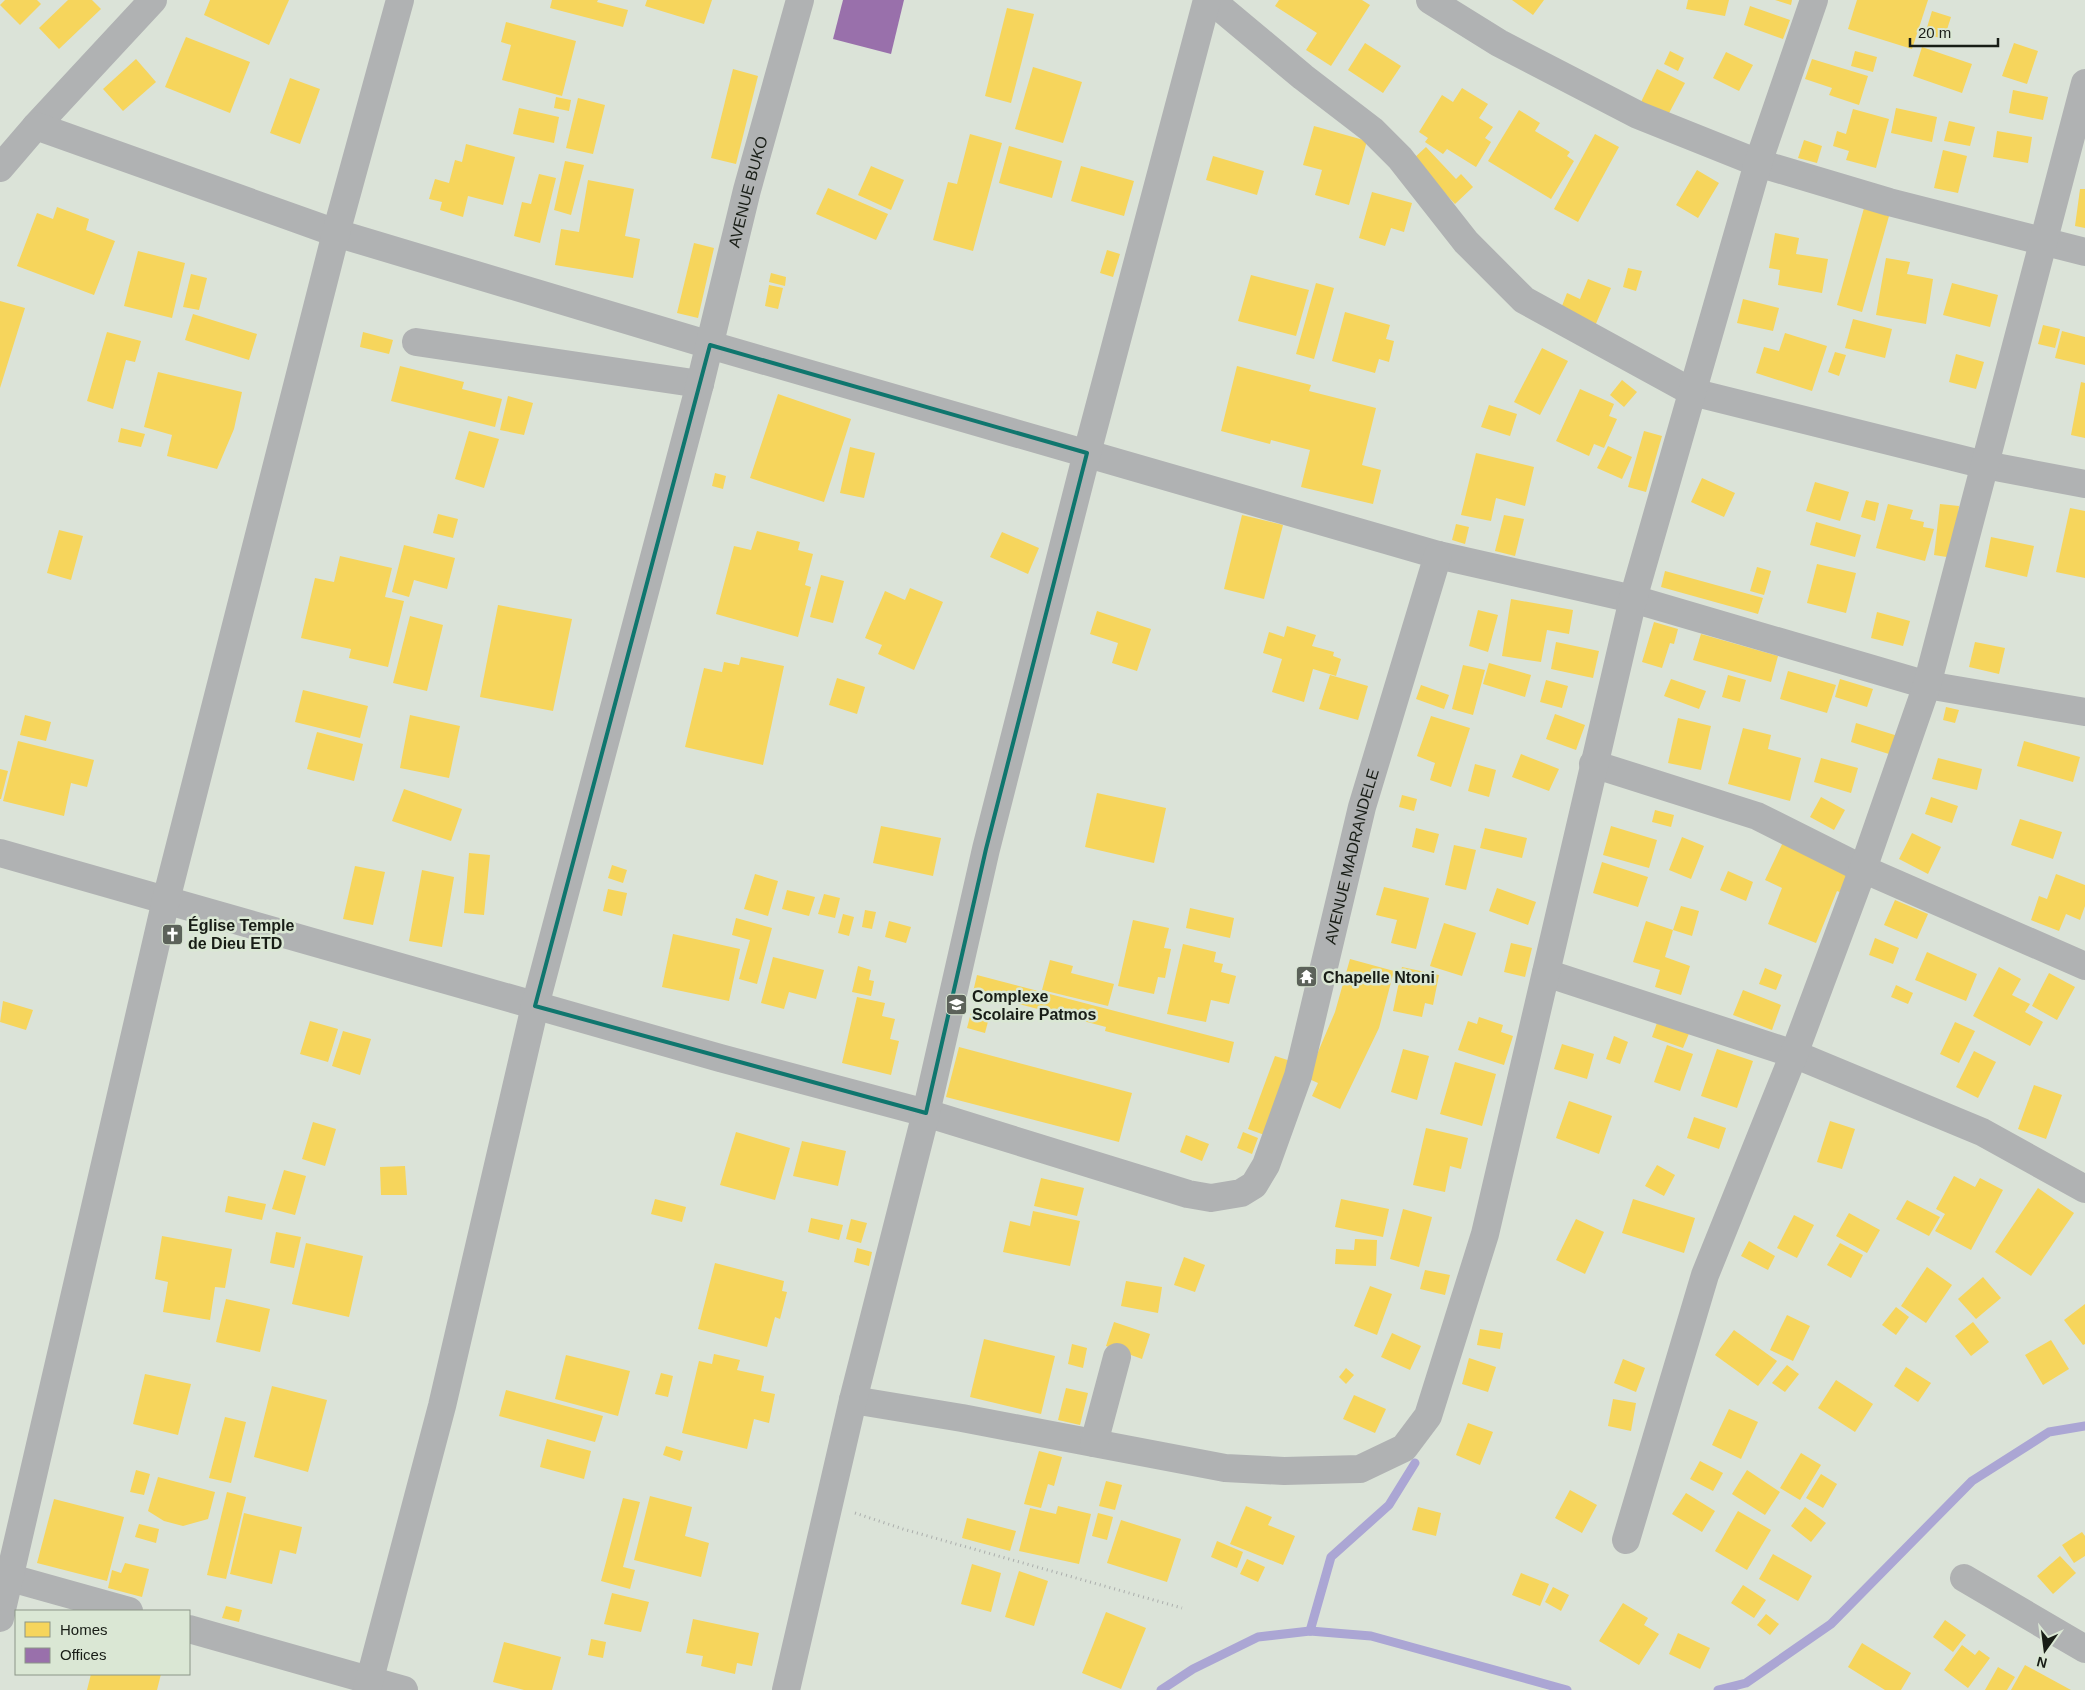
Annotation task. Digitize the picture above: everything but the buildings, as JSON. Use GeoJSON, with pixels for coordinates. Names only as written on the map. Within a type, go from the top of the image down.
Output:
{"type":"FeatureCollection","features":[{"type":"Feature","properties":{"kind":"street"},"geometry":{"type":"LineString","coordinates":[[0,168],[36,126],[154,0]]}},
{"type":"Feature","properties":{"kind":"street"},"geometry":{"type":"LineString","coordinates":[[0,1618],[6,1576],[166,900],[336,233],[400,0]]}},
{"type":"Feature","properties":{"kind":"street","name":"AVENUE BUKO"},"geometry":{"type":"LineString","coordinates":[[368,1685],[442,1406],[535,1006],[700,384],[747,190],[800,0]]}},
{"type":"Feature","properties":{"kind":"street"},"geometry":{"type":"LineString","coordinates":[[786,1690],[853,1400],[926,1113],[986,849],[1087,453],[1207,0]]}},
{"type":"Feature","properties":{"kind":"street"},"geometry":{"type":"LineString","coordinates":[[1211,0],[1303,77],[1372,130],[1400,158],[1466,242],[1524,300],[1692,392],[1985,464],[2085,484]]}},
{"type":"Feature","properties":{"kind":"street"},"geometry":{"type":"LineString","coordinates":[[1430,0],[1499,43],[1638,115],[1758,163],[1889,202],[2085,252]]}},
{"type":"Feature","properties":{"kind":"street"},"geometry":{"type":"LineString","coordinates":[[853,1400],[962,1418],[1225,1468],[1284,1472],[1360,1469],[1404,1448],[1428,1416],[1485,1234],[1632,599],[1758,163],[1814,0]]}},
{"type":"Feature","properties":{"kind":"street"},"geometry":{"type":"LineString","coordinates":[[1626,1540],[1705,1275],[1794,1054],[1863,869],[1927,685],[2085,83]]}},
{"type":"Feature","properties":{"kind":"street"},"geometry":{"type":"LineString","coordinates":[[36,126],[336,233],[710,345],[1438,555],[1632,599],[1927,685],[2085,712]]}},
{"type":"Feature","properties":{"kind":"street"},"geometry":{"type":"LineString","coordinates":[[416,342],[700,384]]}},
{"type":"Feature","properties":{"kind":"street","name":"AVENUE MADRANDELE"},"geometry":{"type":"LineString","coordinates":[[926,1113],[1188,1194],[1211,1198],[1241,1193],[1254,1185],[1266,1165],[1298,1076],[1362,806],[1438,555]]}},
{"type":"Feature","properties":{"kind":"street"},"geometry":{"type":"LineString","coordinates":[[1593,764],[1757,816],[1863,869],[2085,966]]}},
{"type":"Feature","properties":{"kind":"street"},"geometry":{"type":"LineString","coordinates":[[0,854],[535,1006],[926,1113]]}},
{"type":"Feature","properties":{"kind":"street"},"geometry":{"type":"LineString","coordinates":[[1546,973],[1794,1054],[1982,1132],[2085,1189]]}},
{"type":"Feature","properties":{"kind":"street"},"geometry":{"type":"LineString","coordinates":[[1094,1443],[1117,1357]]}},
{"type":"Feature","properties":{"kind":"street"},"geometry":{"type":"LineString","coordinates":[[6,1576],[125,1610]]}},
{"type":"Feature","properties":{"kind":"street"},"geometry":{"type":"LineString","coordinates":[[1964,1578],[2085,1649]]}},
{"type":"Feature","properties":{"kind":"street"},"geometry":{"type":"LineString","coordinates":[[190,1628],[368,1685],[404,1690]]}},
{"type":"Feature","properties":{"kind":"path"},"geometry":{"type":"LineString","coordinates":[[828,1505],[903,1529],[1182,1608]]}},
{"type":"Feature","properties":{"kind":"highlighted area"},"geometry":{"type":"Polygon","coordinates":[[[710,345],[1087,453],[986,849],[926,1113],[535,1006],[710,345]]]}},
{"type":"Feature","properties":{"kind":"waterway"},"geometry":{"type":"LineString","coordinates":[[1718,1690],[1746,1683],[1831,1624],[1972,1481],[2049,1432],[2085,1426]]}},
{"type":"Feature","properties":{"kind":"waterway"},"geometry":{"type":"LineString","coordinates":[[1310,1631],[1331,1557],[1389,1505],[1415,1463]]}},
{"type":"Feature","properties":{"kind":"waterway"},"geometry":{"type":"LineString","coordinates":[[1161,1690],[1193,1669],[1258,1637],[1310,1631],[1371,1636],[1567,1690]]}},
{"type":"Feature","properties":{"kind":"place","name":"Église Temple de Dieu ETD"},"geometry":{"type":"Point","coordinates":[172,934]}},
{"type":"Feature","properties":{"kind":"place","name":"Chapelle Ntoni"},"geometry":{"type":"Point","coordinates":[1307,977]}},
{"type":"Feature","properties":{"kind":"place","name":"Complexe Scolaire Patmos"},"geometry":{"type":"Point","coordinates":[956,1005]}}]}
